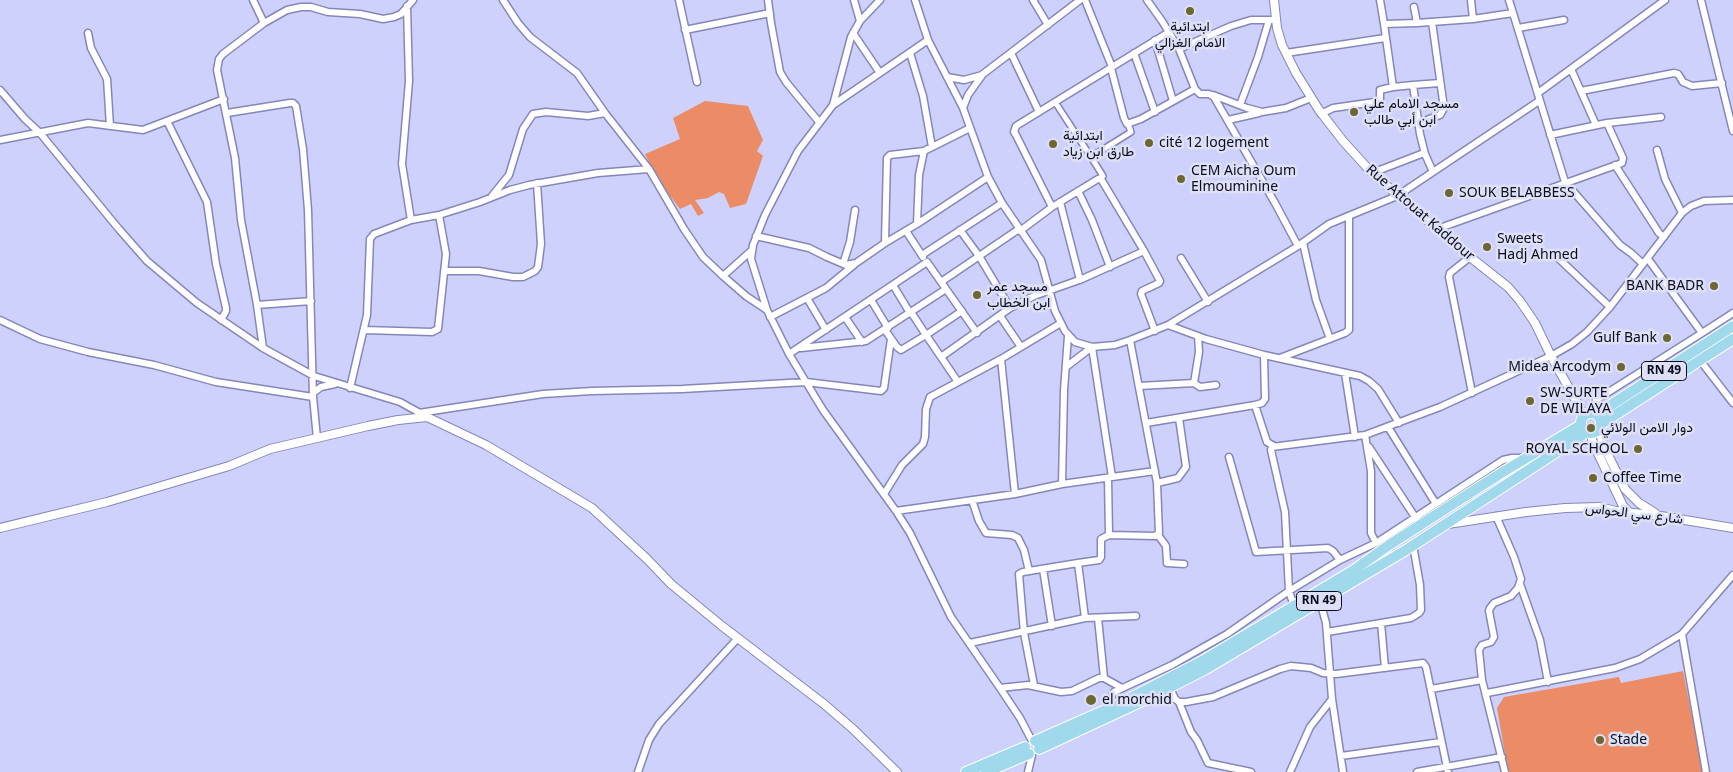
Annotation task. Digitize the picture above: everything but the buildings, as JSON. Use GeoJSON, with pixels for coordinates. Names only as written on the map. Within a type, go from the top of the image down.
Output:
{"type":"FeatureCollection","features":[{"type":"Feature","properties":{"kind":"main road","name":"RN 49"},"geometry":{"type":"LineString","coordinates":[[966,772],[1032,748],[1170,688],[1320,601],[1446,524],[1591,424],[1678,355],[1733,326]]}},
{"type":"Feature","properties":{"kind":"main road","name":"RN 49"},"geometry":{"type":"LineString","coordinates":[[986,772],[1183,672],[1368,562],[1418,521],[1525,458],[1591,424],[1733,338]]}},
{"type":"Feature","properties":{"kind":"street"},"geometry":{"type":"LineString","coordinates":[[252,0],[264,22]]}},
{"type":"Feature","properties":{"kind":"street"},"geometry":{"type":"LineString","coordinates":[[263,348],[241,220],[235,158],[218,70],[219,59],[264,22],[287,10],[311,7],[328,12],[360,14],[383,19],[394,18],[401,14],[413,0]]}},
{"type":"Feature","properties":{"kind":"street"},"geometry":{"type":"LineString","coordinates":[[503,0],[518,24],[530,37],[577,73],[605,113],[649,169],[695,248],[723,276],[769,314]]}},
{"type":"Feature","properties":{"kind":"street"},"geometry":{"type":"LineString","coordinates":[[679,0],[697,82]]}},
{"type":"Feature","properties":{"kind":"street"},"geometry":{"type":"LineString","coordinates":[[768,0],[780,72],[786,82],[820,122]]}},
{"type":"Feature","properties":{"kind":"street"},"geometry":{"type":"LineString","coordinates":[[854,0],[860,21]]}},
{"type":"Feature","properties":{"kind":"street"},"geometry":{"type":"LineString","coordinates":[[833,105],[853,33],[860,21],[880,0]]}},
{"type":"Feature","properties":{"kind":"street"},"geometry":{"type":"LineString","coordinates":[[916,0],[928,40],[963,108],[988,177],[1019,230],[1041,260],[1055,311],[1061,323],[1068,336],[1076,342],[1092,347],[1115,345],[1168,325],[1208,302],[1329,224],[1398,196],[1539,101]]}},
{"type":"Feature","properties":{"kind":"street"},"geometry":{"type":"LineString","coordinates":[[1033,0],[1048,25]]}},
{"type":"Feature","properties":{"kind":"street"},"geometry":{"type":"LineString","coordinates":[[963,108],[968,95],[983,74],[1081,0],[1111,67],[1124,118],[1130,132],[1090,156]]}},
{"type":"Feature","properties":{"kind":"street"},"geometry":{"type":"LineString","coordinates":[[1147,0],[1169,32],[1200,94],[1213,95],[1262,112]]}},
{"type":"Feature","properties":{"kind":"street","name":"Rue Attouat Kaddour"},"geometry":{"type":"LineString","coordinates":[[1274,0],[1272,20],[1286,53],[1321,114],[1372,173],[1508,287],[1535,323],[1551,356],[1591,424]]}},
{"type":"Feature","properties":{"kind":"street"},"geometry":{"type":"LineString","coordinates":[[1380,0],[1393,88]]}},
{"type":"Feature","properties":{"kind":"street"},"geometry":{"type":"LineString","coordinates":[[1471,0],[1473,19]]}},
{"type":"Feature","properties":{"kind":"street"},"geometry":{"type":"LineString","coordinates":[[1509,0],[1565,182],[1620,245],[1646,262],[1702,333]]}},
{"type":"Feature","properties":{"kind":"street"},"geometry":{"type":"LineString","coordinates":[[1538,93],[1656,3],[1665,0]]}},
{"type":"Feature","properties":{"kind":"street"},"geometry":{"type":"LineString","coordinates":[[1701,0],[1733,131]]}},
{"type":"Feature","properties":{"kind":"street"},"geometry":{"type":"LineString","coordinates":[[407,6],[409,81],[402,164],[411,220]]}},
{"type":"Feature","properties":{"kind":"street"},"geometry":{"type":"LineString","coordinates":[[1414,7],[1417,22]]}},
{"type":"Feature","properties":{"kind":"street"},"geometry":{"type":"LineString","coordinates":[[685,30],[770,13]]}},
{"type":"Feature","properties":{"kind":"street"},"geometry":{"type":"LineString","coordinates":[[1384,24],[1473,19],[1513,13]]}},
{"type":"Feature","properties":{"kind":"street"},"geometry":{"type":"LineString","coordinates":[[1179,50],[1231,26],[1251,20],[1272,20],[1240,105]]}},
{"type":"Feature","properties":{"kind":"street"},"geometry":{"type":"LineString","coordinates":[[1518,28],[1564,20]]}},
{"type":"Feature","properties":{"kind":"street"},"geometry":{"type":"LineString","coordinates":[[1419,123],[1436,117],[1443,111],[1432,22]]}},
{"type":"Feature","properties":{"kind":"street"},"geometry":{"type":"LineString","coordinates":[[1052,207],[1014,132],[1016,126],[1169,32]]}},
{"type":"Feature","properties":{"kind":"street"},"geometry":{"type":"LineString","coordinates":[[88,33],[91,48],[107,79],[110,126]]}},
{"type":"Feature","properties":{"kind":"street"},"geometry":{"type":"LineString","coordinates":[[853,33],[880,73]]}},
{"type":"Feature","properties":{"kind":"street"},"geometry":{"type":"LineString","coordinates":[[1286,53],[1385,38]]}},
{"type":"Feature","properties":{"kind":"street"},"geometry":{"type":"LineString","coordinates":[[928,40],[833,105],[798,151],[764,216],[751,251],[751,259],[769,314],[789,354],[823,410],[896,511],[919,550],[951,617],[1020,718],[1032,748],[1028,772]]}},
{"type":"Feature","properties":{"kind":"street"},"geometry":{"type":"LineString","coordinates":[[1155,40],[1173,101]]}},
{"type":"Feature","properties":{"kind":"street"},"geometry":{"type":"LineString","coordinates":[[910,53],[923,96],[932,147]]}},
{"type":"Feature","properties":{"kind":"street"},"geometry":{"type":"LineString","coordinates":[[1011,53],[1039,112]]}},
{"type":"Feature","properties":{"kind":"street"},"geometry":{"type":"LineString","coordinates":[[1134,53],[1155,112]]}},
{"type":"Feature","properties":{"kind":"street"},"geometry":{"type":"LineString","coordinates":[[1571,69],[1596,125]]}},
{"type":"Feature","properties":{"kind":"street"},"geometry":{"type":"LineString","coordinates":[[1580,90],[1674,73],[1678,74],[1683,82],[1692,86],[1722,83]]}},
{"type":"Feature","properties":{"kind":"street"},"geometry":{"type":"LineString","coordinates":[[946,77],[964,80],[983,74]]}},
{"type":"Feature","properties":{"kind":"street"},"geometry":{"type":"LineString","coordinates":[[1321,114],[1333,108],[1375,102],[1380,99],[1380,90],[1440,83]]}},
{"type":"Feature","properties":{"kind":"street"},"geometry":{"type":"LineString","coordinates":[[1413,85],[1425,154],[1433,172]]}},
{"type":"Feature","properties":{"kind":"street"},"geometry":{"type":"LineString","coordinates":[[1128,124],[1155,112],[1196,89]]}},
{"type":"Feature","properties":{"kind":"street"},"geometry":{"type":"LineString","coordinates":[[0,90],[25,119],[40,132],[147,261],[197,303],[263,348],[314,376],[400,402],[427,417],[486,444],[585,502],[671,584],[824,704],[897,772]]}},
{"type":"Feature","properties":{"kind":"street"},"geometry":{"type":"LineString","coordinates":[[1213,95],[1300,244],[1316,300],[1330,339]]}},
{"type":"Feature","properties":{"kind":"street"},"geometry":{"type":"LineString","coordinates":[[1228,120],[1286,108],[1311,98]]}},
{"type":"Feature","properties":{"kind":"street"},"geometry":{"type":"LineString","coordinates":[[0,140],[88,123],[140,130],[224,99]]}},
{"type":"Feature","properties":{"kind":"street"},"geometry":{"type":"LineString","coordinates":[[941,282],[1052,207],[1103,176],[1055,102]]}},
{"type":"Feature","properties":{"kind":"street"},"geometry":{"type":"LineString","coordinates":[[227,113],[290,103],[296,106],[303,150],[312,301],[313,395],[317,438]]}},
{"type":"Feature","properties":{"kind":"street"},"geometry":{"type":"LineString","coordinates":[[491,197],[509,175],[523,129],[533,114],[546,112],[588,116],[605,113]]}},
{"type":"Feature","properties":{"kind":"street"},"geometry":{"type":"LineString","coordinates":[[1550,135],[1607,122],[1661,117]]}},
{"type":"Feature","properties":{"kind":"street"},"geometry":{"type":"LineString","coordinates":[[167,121],[207,202],[216,264],[226,308],[224,317],[221,320]]}},
{"type":"Feature","properties":{"kind":"street"},"geometry":{"type":"LineString","coordinates":[[1437,228],[1622,163],[1624,160],[1607,122]]}},
{"type":"Feature","properties":{"kind":"street"},"geometry":{"type":"LineString","coordinates":[[885,243],[887,158],[890,155],[924,151],[970,128]]}},
{"type":"Feature","properties":{"kind":"street"},"geometry":{"type":"LineString","coordinates":[[1657,150],[1665,179],[1682,213]]}},
{"type":"Feature","properties":{"kind":"street"},"geometry":{"type":"LineString","coordinates":[[917,224],[918,175],[924,151]]}},
{"type":"Feature","properties":{"kind":"street"},"geometry":{"type":"LineString","coordinates":[[1372,173],[1425,154]]}},
{"type":"Feature","properties":{"kind":"street"},"geometry":{"type":"LineString","coordinates":[[1615,165],[1659,233],[1664,236]]}},
{"type":"Feature","properties":{"kind":"street"},"geometry":{"type":"LineString","coordinates":[[350,388],[367,314],[370,239],[378,232],[411,220],[439,215],[510,190],[537,183],[598,173],[649,169]]}},
{"type":"Feature","properties":{"kind":"street"},"geometry":{"type":"LineString","coordinates":[[769,314],[807,298],[836,282],[856,263],[988,177]]}},
{"type":"Feature","properties":{"kind":"street"},"geometry":{"type":"LineString","coordinates":[[1098,179],[1107,188],[1160,281],[1140,294],[1155,331]]}},
{"type":"Feature","properties":{"kind":"street"},"geometry":{"type":"LineString","coordinates":[[446,270],[479,271],[513,277],[523,277],[535,271],[538,267],[541,244],[537,183]]}},
{"type":"Feature","properties":{"kind":"street"},"geometry":{"type":"LineString","coordinates":[[1078,191],[1092,220],[1110,267]]}},
{"type":"Feature","properties":{"kind":"street"},"geometry":{"type":"LineString","coordinates":[[1255,405],[1267,442],[1274,446],[1365,435],[1472,393],[1551,356],[1572,344],[1587,332],[1646,262],[1682,213],[1691,206],[1704,201],[1733,200]]}},
{"type":"Feature","properties":{"kind":"street"},"geometry":{"type":"LineString","coordinates":[[1060,202],[1080,280]]}},
{"type":"Feature","properties":{"kind":"street"},"geometry":{"type":"LineString","coordinates":[[922,254],[1002,203]]}},
{"type":"Feature","properties":{"kind":"street"},"geometry":{"type":"LineString","coordinates":[[843,264],[850,242],[855,210]]}},
{"type":"Feature","properties":{"kind":"street"},"geometry":{"type":"LineString","coordinates":[[364,330],[432,332],[437,330],[440,325],[446,270],[445,242],[439,215]]}},
{"type":"Feature","properties":{"kind":"street"},"geometry":{"type":"LineString","coordinates":[[1278,359],[1347,332],[1349,328],[1349,216]]}},
{"type":"Feature","properties":{"kind":"street"},"geometry":{"type":"LineString","coordinates":[[960,230],[979,256],[1010,308]]}},
{"type":"Feature","properties":{"kind":"street"},"geometry":{"type":"LineString","coordinates":[[906,231],[976,333]]}},
{"type":"Feature","properties":{"kind":"street"},"geometry":{"type":"LineString","coordinates":[[756,236],[809,248],[843,264],[851,265],[856,263]]}},
{"type":"Feature","properties":{"kind":"street"},"geometry":{"type":"LineString","coordinates":[[723,276],[751,251]]}},
{"type":"Feature","properties":{"kind":"street"},"geometry":{"type":"LineString","coordinates":[[941,358],[1010,308],[1049,290],[1080,280],[1144,251]]}},
{"type":"Feature","properties":{"kind":"street"},"geometry":{"type":"LineString","coordinates":[[1556,256],[1610,307]]}},
{"type":"Feature","properties":{"kind":"street"},"geometry":{"type":"LineString","coordinates":[[1470,257],[1450,273],[1449,277],[1472,393]]}},
{"type":"Feature","properties":{"kind":"street"},"geometry":{"type":"LineString","coordinates":[[1182,258],[1208,302]]}},
{"type":"Feature","properties":{"kind":"street"},"geometry":{"type":"LineString","coordinates":[[789,354],[927,262]]}},
{"type":"Feature","properties":{"kind":"street"},"geometry":{"type":"LineString","coordinates":[[893,285],[958,382]]}},
{"type":"Feature","properties":{"kind":"street"},"geometry":{"type":"LineString","coordinates":[[799,348],[862,342],[886,329],[946,289]]}},
{"type":"Feature","properties":{"kind":"street"},"geometry":{"type":"LineString","coordinates":[[807,298],[826,330]]}},
{"type":"Feature","properties":{"kind":"street"},"geometry":{"type":"LineString","coordinates":[[871,300],[891,339],[901,350],[962,311]]}},
{"type":"Feature","properties":{"kind":"street"},"geometry":{"type":"LineString","coordinates":[[257,305],[312,301]]}},
{"type":"Feature","properties":{"kind":"street"},"geometry":{"type":"LineString","coordinates":[[1596,400],[1678,355],[1702,333],[1733,313]]}},
{"type":"Feature","properties":{"kind":"street"},"geometry":{"type":"LineString","coordinates":[[1000,316],[1021,347]]}},
{"type":"Feature","properties":{"kind":"street"},"geometry":{"type":"LineString","coordinates":[[845,317],[862,342]]}},
{"type":"Feature","properties":{"kind":"street"},"geometry":{"type":"LineString","coordinates":[[0,320],[40,339],[88,352],[154,365],[216,382],[313,395]]}},
{"type":"Feature","properties":{"kind":"street"},"geometry":{"type":"LineString","coordinates":[[884,494],[906,460],[923,444],[926,409],[930,397],[1001,359],[1061,323]]}},
{"type":"Feature","properties":{"kind":"street"},"geometry":{"type":"LineString","coordinates":[[1168,325],[1198,336],[1278,359],[1360,376],[1374,385],[1389,405],[1399,423]]}},
{"type":"Feature","properties":{"kind":"street"},"geometry":{"type":"LineString","coordinates":[[1062,484],[1068,336]]}},
{"type":"Feature","properties":{"kind":"street"},"geometry":{"type":"LineString","coordinates":[[1194,383],[1200,352],[1198,336]]}},
{"type":"Feature","properties":{"kind":"street"},"geometry":{"type":"LineString","coordinates":[[419,412],[556,392],[682,389],[806,382],[882,390],[884,388],[891,339]]}},
{"type":"Feature","properties":{"kind":"street"},"geometry":{"type":"LineString","coordinates":[[1130,340],[1157,483],[1158,534],[1166,546],[1167,563],[1184,564]]}},
{"type":"Feature","properties":{"kind":"street"},"geometry":{"type":"LineString","coordinates":[[1066,367],[1092,347]]}},
{"type":"Feature","properties":{"kind":"street"},"geometry":{"type":"LineString","coordinates":[[1092,347],[1110,478],[1109,535]]}},
{"type":"Feature","properties":{"kind":"street"},"geometry":{"type":"LineString","coordinates":[[1146,423],[1262,403],[1265,399],[1264,355]]}},
{"type":"Feature","properties":{"kind":"street"},"geometry":{"type":"LineString","coordinates":[[1001,359],[1015,494]]}},
{"type":"Feature","properties":{"kind":"street"},"geometry":{"type":"LineString","coordinates":[[1700,359],[1733,403]]}},
{"type":"Feature","properties":{"kind":"street"},"geometry":{"type":"LineString","coordinates":[[1346,373],[1354,437]]}},
{"type":"Feature","properties":{"kind":"street"},"geometry":{"type":"LineString","coordinates":[[1139,386],[1194,383],[1200,387],[1216,385]]}},
{"type":"Feature","properties":{"kind":"street"},"geometry":{"type":"LineString","coordinates":[[313,395],[321,387],[336,384]]}},
{"type":"Feature","properties":{"kind":"street"},"geometry":{"type":"LineString","coordinates":[[0,528],[107,502],[229,466],[270,449],[398,420],[427,417]]}},
{"type":"Feature","properties":{"kind":"street"},"geometry":{"type":"LineString","coordinates":[[1157,483],[1178,478],[1186,467],[1179,418]]}},
{"type":"Feature","properties":{"kind":"street"},"geometry":{"type":"LineString","coordinates":[[1591,424],[1594,445],[1623,506],[1628,512]]}},
{"type":"Feature","properties":{"kind":"street"},"geometry":{"type":"LineString","coordinates":[[1591,424],[1628,492],[1639,503],[1661,516]]}},
{"type":"Feature","properties":{"kind":"street"},"geometry":{"type":"LineString","coordinates":[[1388,427],[1436,504]]}},
{"type":"Feature","properties":{"kind":"street"},"geometry":{"type":"LineString","coordinates":[[1365,435],[1372,471],[1371,533],[1372,539],[1376,543]]}},
{"type":"Feature","properties":{"kind":"street"},"geometry":{"type":"LineString","coordinates":[[1367,443],[1418,521]]}},
{"type":"Feature","properties":{"kind":"street"},"geometry":{"type":"LineString","coordinates":[[1274,446],[1271,450],[1285,512],[1289,591],[1294,606]]}},
{"type":"Feature","properties":{"kind":"street"},"geometry":{"type":"LineString","coordinates":[[1229,457],[1255,550],[1258,552],[1328,548],[1340,560]]}},
{"type":"Feature","properties":{"kind":"street"},"geometry":{"type":"LineString","coordinates":[[1113,707],[1112,695],[1122,688],[1172,665],[1206,646],[1340,560],[1418,521],[1436,504],[1503,460],[1525,458]]}},
{"type":"Feature","properties":{"kind":"street"},"geometry":{"type":"LineString","coordinates":[[896,511],[1155,471]]}},
{"type":"Feature","properties":{"kind":"street"},"geometry":{"type":"LineString","coordinates":[[972,500],[979,522],[986,533],[1012,535],[1018,538],[1024,550],[1029,571]]}},
{"type":"Feature","properties":{"kind":"street","name":"شارع سي الحواس"},"geometry":{"type":"LineString","coordinates":[[1446,524],[1566,508],[1599,507],[1733,528]]}},
{"type":"Feature","properties":{"kind":"street"},"geometry":{"type":"LineString","coordinates":[[1496,516],[1519,572],[1520,584],[1540,640],[1548,682]]}},
{"type":"Feature","properties":{"kind":"street"},"geometry":{"type":"LineString","coordinates":[[1034,685],[1024,633],[1019,574],[1101,558],[1101,539],[1109,535],[1155,536],[1158,534]]}},
{"type":"Feature","properties":{"kind":"street"},"geometry":{"type":"LineString","coordinates":[[1327,632],[1411,618],[1422,610],[1413,545]]}},
{"type":"Feature","properties":{"kind":"street"},"geometry":{"type":"LineString","coordinates":[[1360,551],[1368,562]]}},
{"type":"Feature","properties":{"kind":"street"},"geometry":{"type":"LineString","coordinates":[[1078,564],[1085,618]]}},
{"type":"Feature","properties":{"kind":"street"},"geometry":{"type":"LineString","coordinates":[[1043,569],[1052,626]]}},
{"type":"Feature","properties":{"kind":"street"},"geometry":{"type":"LineString","coordinates":[[1486,694],[1591,674],[1628,664],[1657,650],[1682,634],[1733,575]]}},
{"type":"Feature","properties":{"kind":"street"},"geometry":{"type":"LineString","coordinates":[[1505,772],[1482,680],[1479,650],[1482,645],[1491,642],[1494,637],[1490,608],[1494,603],[1511,596],[1520,584]]}},
{"type":"Feature","properties":{"kind":"street"},"geometry":{"type":"LineString","coordinates":[[1320,601],[1327,632],[1332,699],[1343,772]]}},
{"type":"Feature","properties":{"kind":"street"},"geometry":{"type":"LineString","coordinates":[[970,643],[1024,633],[1085,618],[1136,616]]}},
{"type":"Feature","properties":{"kind":"street"},"geometry":{"type":"LineString","coordinates":[[1098,618],[1104,678]]}},
{"type":"Feature","properties":{"kind":"street"},"geometry":{"type":"LineString","coordinates":[[1381,623],[1385,668]]}},
{"type":"Feature","properties":{"kind":"street"},"geometry":{"type":"LineString","coordinates":[[1682,634],[1706,772]]}},
{"type":"Feature","properties":{"kind":"street"},"geometry":{"type":"LineString","coordinates":[[638,772],[649,740],[659,724],[738,638]]}},
{"type":"Feature","properties":{"kind":"street"},"geometry":{"type":"LineString","coordinates":[[1179,702],[1194,702],[1213,697],[1291,666],[1311,668],[1330,674],[1424,663],[1447,770]]}},
{"type":"Feature","properties":{"kind":"street"},"geometry":{"type":"LineString","coordinates":[[1000,688],[1034,685],[1061,692],[1072,691],[1096,679],[1104,678],[1122,688]]}},
{"type":"Feature","properties":{"kind":"street"},"geometry":{"type":"LineString","coordinates":[[1430,690],[1482,680]]}},
{"type":"Feature","properties":{"kind":"street"},"geometry":{"type":"LineString","coordinates":[[1170,688],[1179,702],[1191,732],[1208,763],[1251,772]]}},
{"type":"Feature","properties":{"kind":"street"},"geometry":{"type":"LineString","coordinates":[[1290,772],[1310,727],[1332,699]]}},
{"type":"Feature","properties":{"kind":"street"},"geometry":{"type":"LineString","coordinates":[[1340,756],[1441,742]]}},
{"type":"Feature","properties":{"kind":"street"},"geometry":{"type":"LineString","coordinates":[[1417,772],[1447,770],[1502,757]]}},
{"type":"Feature","properties":{"kind":"shaded area"},"geometry":{"type":"Polygon","coordinates":[[[705,101],[748,106],[763,140],[757,151],[763,156],[746,204],[730,208],[724,194],[719,192],[708,198],[695,200],[704,213],[698,216],[691,204],[680,209],[663,187],[645,154],[680,139],[673,118],[705,101]]]}},
{"type":"Feature","properties":{"kind":"shaded area","name":"Stade"},"geometry":{"type":"Polygon","coordinates":[[[1683,671],[1703,772],[1508,772],[1497,708],[1504,697],[1619,677],[1621,683],[1683,671]]]}},
{"type":"Feature","properties":{"kind":"place","name":"ابتدائية الامام الغزالي"},"geometry":{"type":"Point","coordinates":[1190,11]}},
{"type":"Feature","properties":{"kind":"place","name":"مسجد الامام علي ابن أبي طالب"},"geometry":{"type":"Point","coordinates":[1354,112]}},
{"type":"Feature","properties":{"kind":"place","name":"cité 12 logement"},"geometry":{"type":"Point","coordinates":[1149,143]}},
{"type":"Feature","properties":{"kind":"place","name":"ابتدائية طارق ابن زياد"},"geometry":{"type":"Point","coordinates":[1053,144]}},
{"type":"Feature","properties":{"kind":"place","name":"CEM Aicha Oum Elmouminine"},"geometry":{"type":"Point","coordinates":[1181,179]}},
{"type":"Feature","properties":{"kind":"place","name":"SOUK BELABBESS"},"geometry":{"type":"Point","coordinates":[1449,193]}},
{"type":"Feature","properties":{"kind":"place","name":"Sweets Hadj Ahmed"},"geometry":{"type":"Point","coordinates":[1487,247]}},
{"type":"Feature","properties":{"kind":"place","name":"BANK BADR"},"geometry":{"type":"Point","coordinates":[1714,286]}},
{"type":"Feature","properties":{"kind":"place","name":"مسجد عمر ابن الخطاب"},"geometry":{"type":"Point","coordinates":[977,295]}},
{"type":"Feature","properties":{"kind":"place","name":"Gulf Bank"},"geometry":{"type":"Point","coordinates":[1667,338]}},
{"type":"Feature","properties":{"kind":"place","name":"Midea Arcodym"},"geometry":{"type":"Point","coordinates":[1621,367]}},
{"type":"Feature","properties":{"kind":"place","name":"SW-SURTE DE WILAYA"},"geometry":{"type":"Point","coordinates":[1530,401]}},
{"type":"Feature","properties":{"kind":"place","name":"دوار الامن الولائي"},"geometry":{"type":"Point","coordinates":[1591,428]}},
{"type":"Feature","properties":{"kind":"place","name":"ROYAL SCHOOL"},"geometry":{"type":"Point","coordinates":[1638,449]}},
{"type":"Feature","properties":{"kind":"place","name":"Coffee Time"},"geometry":{"type":"Point","coordinates":[1593,478]}},
{"type":"Feature","properties":{"kind":"place","name":"el morchid"},"geometry":{"type":"Point","coordinates":[1091,700]}},
{"type":"Feature","properties":{"kind":"place","name":"Stade"},"geometry":{"type":"Point","coordinates":[1600,740]}}]}
